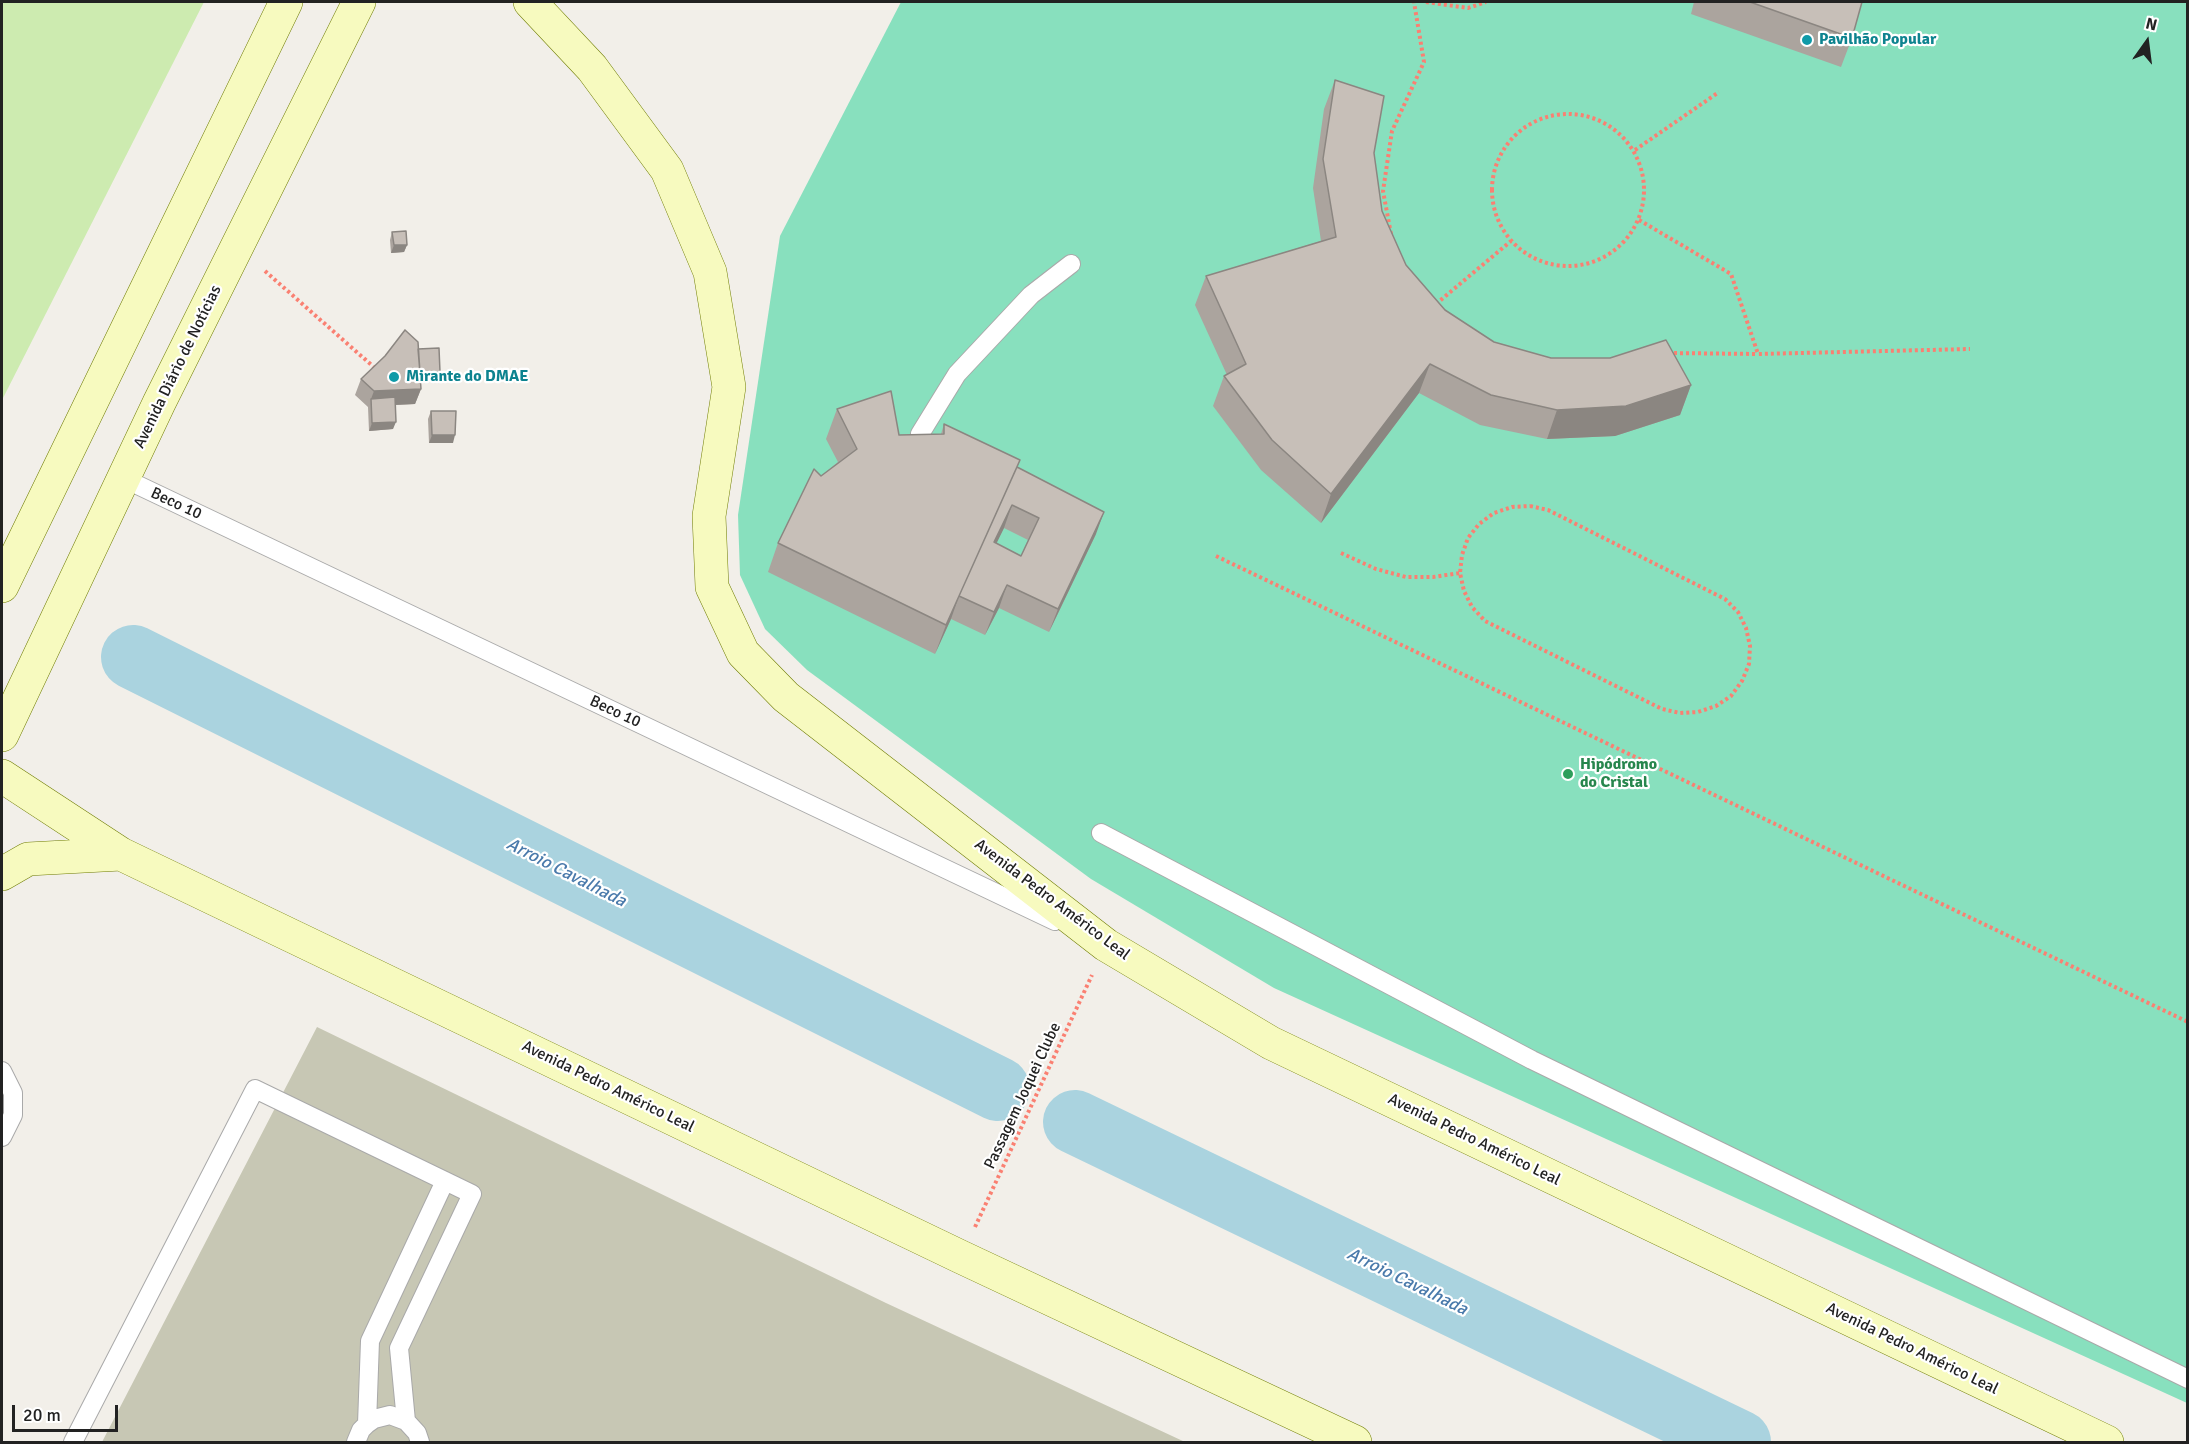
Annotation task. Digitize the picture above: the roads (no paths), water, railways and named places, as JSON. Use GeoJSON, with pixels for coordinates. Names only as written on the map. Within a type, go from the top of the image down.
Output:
{"type":"FeatureCollection","features":[{"type":"Feature","properties":{"kind":"main road"},"geometry":{"type":"LineString","coordinates":[[2,586],[286,2]]}},
{"type":"Feature","properties":{"kind":"main road","name":"Avenida Diário de Notícias"},"geometry":{"type":"LineString","coordinates":[[2,735],[159,403],[359,2]]}},
{"type":"Feature","properties":{"kind":"main road","name":"Avenida Pedro Américo Leal"},"geometry":{"type":"LineString","coordinates":[[530,2],[592,68],[667,171],[710,273],[729,387],[709,516],[712,586],[743,653],[786,697],[1106,945],[1271,1043],[2107,1443]]}},
{"type":"Feature","properties":{"kind":"main road","name":"Avenida Pedro Américo Leal"},"geometry":{"type":"LineString","coordinates":[[2,776],[121,854],[961,1257],[1355,1443]]}},
{"type":"Feature","properties":{"kind":"main road","name":"Avenida Pedro Américo Leal"},"geometry":{"type":"LineString","coordinates":[[2,874],[28,859],[121,854]]}},
{"type":"Feature","properties":{"kind":"lane"},"geometry":{"type":"LineString","coordinates":[[920,434],[957,374],[1031,295],[1071,264]]}},
{"type":"Feature","properties":{"kind":"lane","name":"Beco 10"},"geometry":{"type":"LineString","coordinates":[[124,479],[1106,945]]}},
{"type":"Feature","properties":{"kind":"lane"},"geometry":{"type":"LineString","coordinates":[[1101,833],[1532,1060],[2187,1379]]}},
{"type":"Feature","properties":{"kind":"lane"},"geometry":{"type":"LineString","coordinates":[[2,1071],[13,1094],[13,1115],[2,1137]]}},
{"type":"Feature","properties":{"kind":"lane"},"geometry":{"type":"LineString","coordinates":[[73,1443],[255,1089],[472,1194],[399,1348],[406,1421]]}},
{"type":"Feature","properties":{"kind":"lane"},"geometry":{"type":"LineString","coordinates":[[367,1424],[370,1341],[445,1181]]}},
{"type":"Feature","properties":{"kind":"lane"},"geometry":{"type":"LineString","coordinates":[[356,1443],[361,1430],[382,1416],[399,1417],[406,1421],[417,1433],[420,1443]]}},
{"type":"Feature","properties":{"kind":"waterway","name":"Arroio Cavalhada"},"geometry":{"type":"LineString","coordinates":[[133,657],[998,1089]]}},
{"type":"Feature","properties":{"kind":"waterway","name":"Arroio Cavalhada"},"geometry":{"type":"LineString","coordinates":[[1075,1122],[1739,1442]]}},
{"type":"Feature","properties":{"kind":"place","name":"Pavilhão Popular"},"geometry":{"type":"Point","coordinates":[1807,40]}},
{"type":"Feature","properties":{"kind":"place","name":"Mirante do DMAE"},"geometry":{"type":"Point","coordinates":[394,377]}},
{"type":"Feature","properties":{"kind":"place","name":"Hipódromo do Cristal"},"geometry":{"type":"Point","coordinates":[1568,774]}}]}
